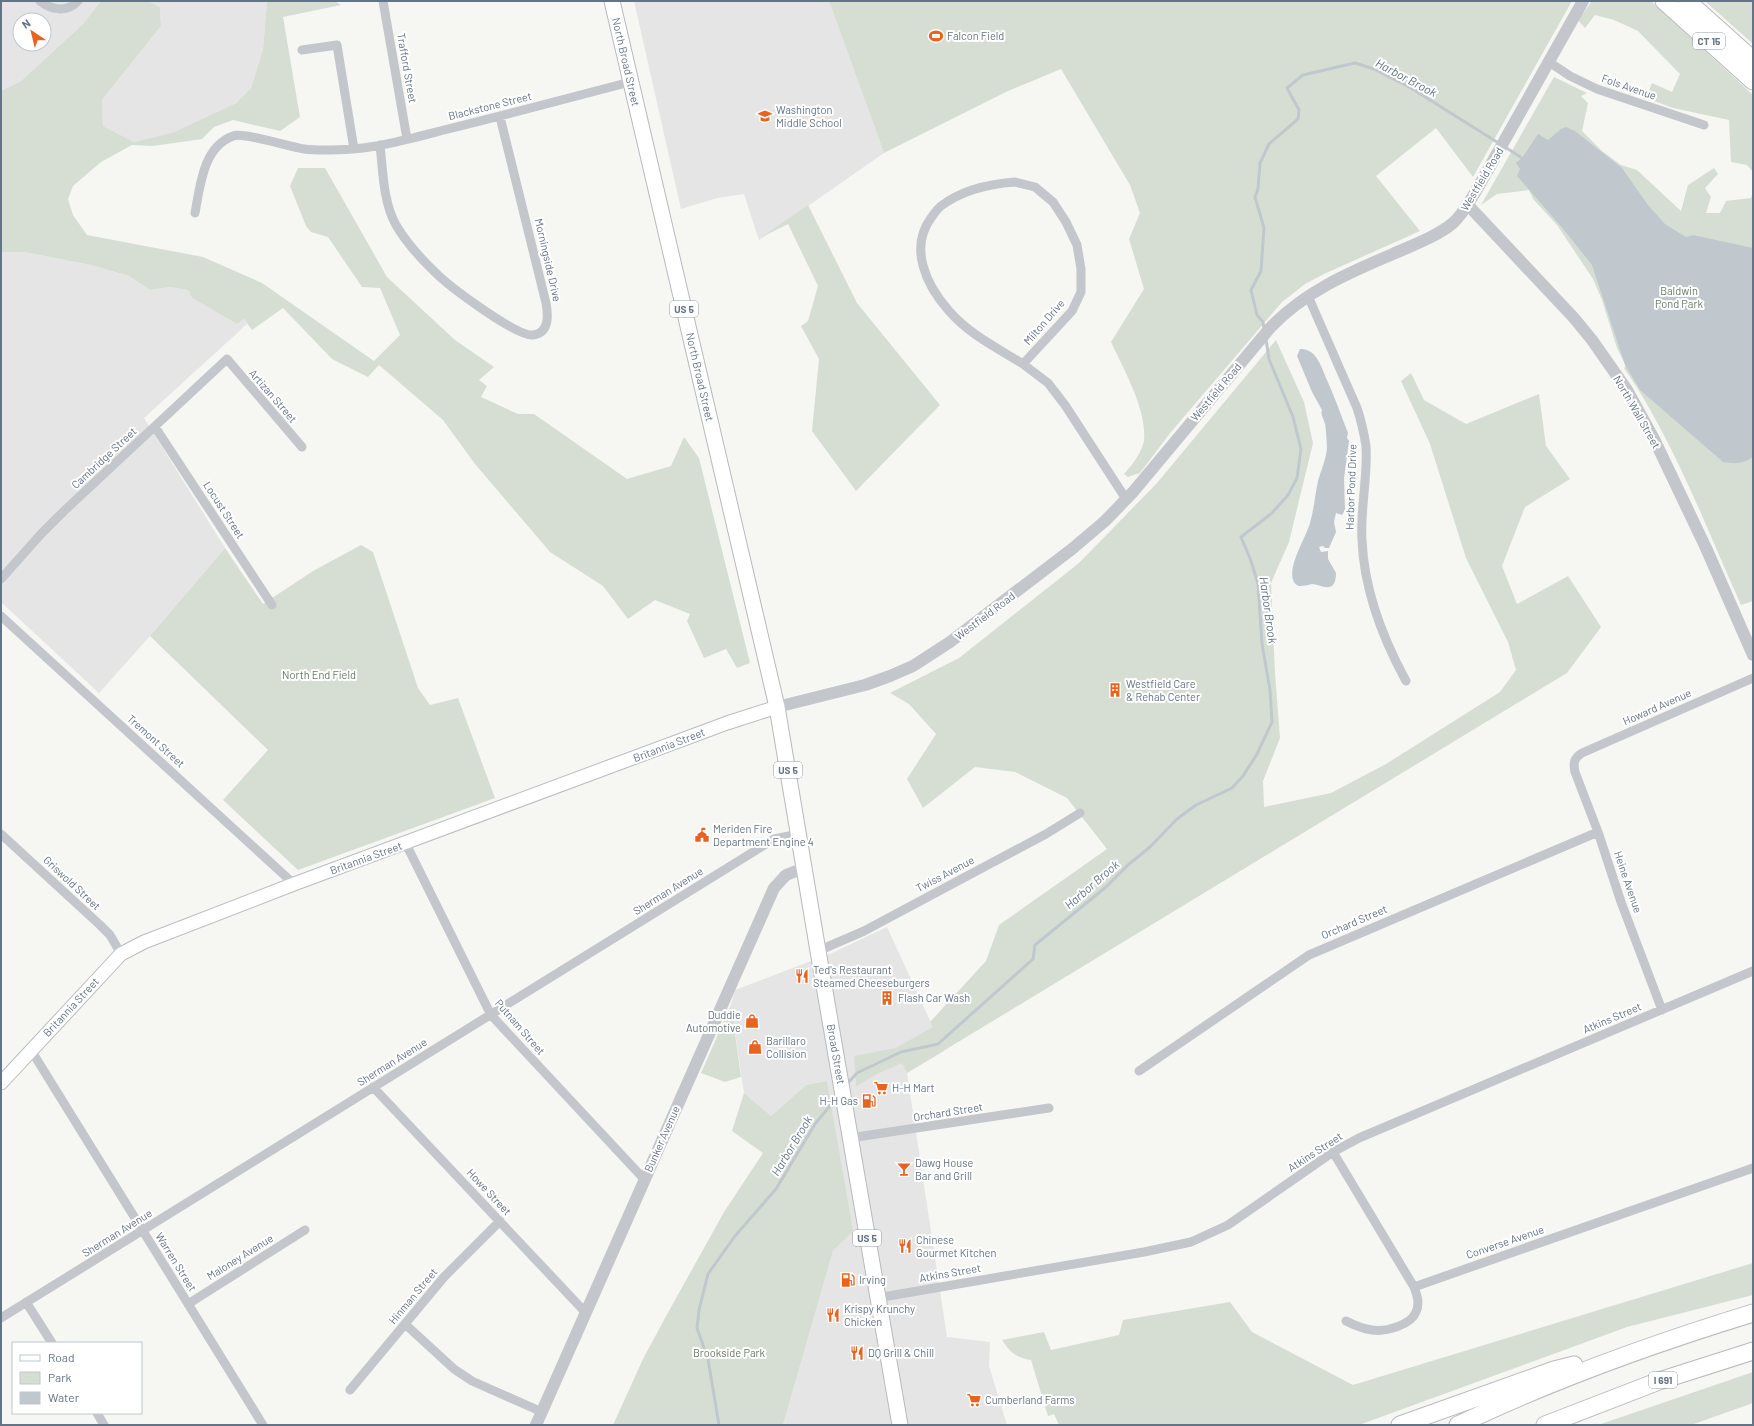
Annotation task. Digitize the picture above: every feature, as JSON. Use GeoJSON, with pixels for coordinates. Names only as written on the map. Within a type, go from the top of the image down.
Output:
{"type":"FeatureCollection","features":[{"type":"Feature","properties":{"kind":"highway","name":"CT 15"},"geometry":{"type":"LineString","coordinates":[[1664,1],[1753,81]]}},
{"type":"Feature","properties":{"kind":"highway","name":"CT 15"},"geometry":{"type":"LineString","coordinates":[[1688,1],[1753,60]]}},
{"type":"Feature","properties":{"kind":"highway"},"geometry":{"type":"LineString","coordinates":[[1458,1425],[1524,1395],[1600,1364],[1753,1313]]}},
{"type":"Feature","properties":{"kind":"highway","name":"I 691"},"geometry":{"type":"LineString","coordinates":[[1545,1425],[1660,1381],[1753,1351]]}},
{"type":"Feature","properties":{"kind":"highway"},"geometry":{"type":"LineString","coordinates":[[1400,1425],[1559,1368],[1577,1365],[1600,1364]]}},
{"type":"Feature","properties":{"kind":"highway"},"geometry":{"type":"LineString","coordinates":[[1562,1425],[1574,1413]]}},
{"type":"Feature","properties":{"kind":"main road","name":"North Broad Street"},"geometry":{"type":"LineString","coordinates":[[612,1],[778,707]]}},
{"type":"Feature","properties":{"kind":"main road","name":"Britannia Street"},"geometry":{"type":"LineString","coordinates":[[1,1083],[121,954],[164,933],[727,723],[778,707]]}},
{"type":"Feature","properties":{"kind":"main road","name":"Broad Street"},"geometry":{"type":"LineString","coordinates":[[778,707],[818,951],[900,1425]]}},
{"type":"Feature","properties":{"kind":"street"},"geometry":{"type":"LineString","coordinates":[[40,1],[54,9],[65,9],[78,1]]}},
{"type":"Feature","properties":{"kind":"street","name":"Trafford Street"},"geometry":{"type":"LineString","coordinates":[[383,1],[407,139]]}},
{"type":"Feature","properties":{"kind":"street","name":"Westfield Road"},"geometry":{"type":"LineString","coordinates":[[778,707],[865,685],[882,679],[920,662],[950,642],[1078,544],[1105,521],[1126,499],[1274,324],[1293,306],[1339,278],[1439,232],[1458,218],[1502,146],[1583,1]]}},
{"type":"Feature","properties":{"kind":"street"},"geometry":{"type":"LineString","coordinates":[[302,50],[337,45],[354,149]]}},
{"type":"Feature","properties":{"kind":"street","name":"Fols Avenue"},"geometry":{"type":"LineString","coordinates":[[1549,62],[1570,76],[1597,89],[1704,125]]}},
{"type":"Feature","properties":{"kind":"street","name":"Blackstone Street"},"geometry":{"type":"LineString","coordinates":[[195,214],[205,168],[214,150],[223,141],[235,135],[249,136],[305,149],[354,149],[407,139],[630,82]]}},
{"type":"Feature","properties":{"kind":"street","name":"Morningside Drive"},"geometry":{"type":"LineString","coordinates":[[380,145],[383,179],[390,212],[406,239],[440,276],[458,292],[497,318],[525,334],[533,335],[540,333],[546,326],[548,319],[546,303],[500,116]]}},
{"type":"Feature","properties":{"kind":"street","name":"Milton Drive"},"geometry":{"type":"LineString","coordinates":[[1023,364],[1072,311],[1081,292],[1081,269],[1077,245],[1066,222],[1053,202],[1036,187],[1015,182],[992,184],[960,194],[939,207],[924,227],[920,252],[928,283],[949,311],[973,333],[1023,364],[1048,383],[1065,405],[1126,499]]}},
{"type":"Feature","properties":{"kind":"street","name":"North Wall Street"},"geometry":{"type":"LineString","coordinates":[[1467,204],[1574,318],[1592,340],[1627,390],[1655,441],[1706,548],[1753,655]]}},
{"type":"Feature","properties":{"kind":"street","name":"Harbor Pond Drive"},"geometry":{"type":"LineString","coordinates":[[1308,296],[1357,408],[1363,426],[1366,461],[1362,539],[1366,578],[1384,636],[1406,681]]}},
{"type":"Feature","properties":{"kind":"street","name":"Cambridge Street"},"geometry":{"type":"LineString","coordinates":[[1,579],[60,516],[227,360]]}},
{"type":"Feature","properties":{"kind":"street","name":"Artizan Street"},"geometry":{"type":"LineString","coordinates":[[227,360],[302,447]]}},
{"type":"Feature","properties":{"kind":"street","name":"Locust Street"},"geometry":{"type":"LineString","coordinates":[[155,427],[272,605]]}},
{"type":"Feature","properties":{"kind":"street","name":"Tremont Street"},"geometry":{"type":"LineString","coordinates":[[1,616],[294,884]]}},
{"type":"Feature","properties":{"kind":"street","name":"Howard Avenue"},"geometry":{"type":"LineString","coordinates":[[1574,761],[1577,756],[1582,753],[1753,678]]}},
{"type":"Feature","properties":{"kind":"street","name":"Heine Avenue"},"geometry":{"type":"LineString","coordinates":[[1574,761],[1575,772],[1598,832],[1621,902],[1662,1010]]}},
{"type":"Feature","properties":{"kind":"street","name":"Twiss Avenue"},"geometry":{"type":"LineString","coordinates":[[818,951],[864,931],[1046,834],[1080,813]]}},
{"type":"Feature","properties":{"kind":"street","name":"Orchard Street"},"geometry":{"type":"LineString","coordinates":[[1139,1071],[1309,955],[1598,832]]}},
{"type":"Feature","properties":{"kind":"street","name":"Griswold Street"},"geometry":{"type":"LineString","coordinates":[[1,834],[110,935],[121,954]]}},
{"type":"Feature","properties":{"kind":"street","name":"Sherman Avenue"},"geometry":{"type":"LineString","coordinates":[[1,1318],[774,840],[799,834]]}},
{"type":"Feature","properties":{"kind":"street","name":"Putnam Street"},"geometry":{"type":"LineString","coordinates":[[406,844],[490,1015],[644,1179]]}},
{"type":"Feature","properties":{"kind":"street","name":"Bunker Avenue"},"geometry":{"type":"LineString","coordinates":[[536,1425],[774,888],[786,875],[804,868]]}},
{"type":"Feature","properties":{"kind":"street","name":"Atkins Street"},"geometry":{"type":"LineString","coordinates":[[877,1298],[1191,1242],[1228,1225],[1333,1152],[1385,1126],[1753,971]]}},
{"type":"Feature","properties":{"kind":"street","name":"Warren Street"},"geometry":{"type":"LineString","coordinates":[[31,1050],[263,1425]]}},
{"type":"Feature","properties":{"kind":"street","name":"Howe Street"},"geometry":{"type":"LineString","coordinates":[[374,1087],[586,1313]]}},
{"type":"Feature","properties":{"kind":"street","name":"Orchard Street"},"geometry":{"type":"LineString","coordinates":[[850,1138],[1049,1108]]}},
{"type":"Feature","properties":{"kind":"street"},"geometry":{"type":"LineString","coordinates":[[1333,1152],[1414,1287],[1418,1304],[1416,1313],[1410,1319],[1395,1328],[1371,1330],[1346,1321]]}},
{"type":"Feature","properties":{"kind":"street","name":"Converse Avenue"},"geometry":{"type":"LineString","coordinates":[[1414,1287],[1753,1168]]}},
{"type":"Feature","properties":{"kind":"street","name":"Hinman Street"},"geometry":{"type":"LineString","coordinates":[[350,1390],[444,1277],[500,1221]]}},
{"type":"Feature","properties":{"kind":"street","name":"Maloney Avenue"},"geometry":{"type":"LineString","coordinates":[[188,1304],[305,1230]]}},
{"type":"Feature","properties":{"kind":"street"},"geometry":{"type":"LineString","coordinates":[[26,1302],[51,1342]]}},
{"type":"Feature","properties":{"kind":"street"},"geometry":{"type":"LineString","coordinates":[[405,1324],[454,1368],[472,1381],[542,1412]]}},
{"type":"Feature","properties":{"kind":"street"},"geometry":{"type":"LineString","coordinates":[[97,1414],[104,1425]]}},
{"type":"Feature","properties":{"kind":"shaded area"},"geometry":{"type":"Polygon","coordinates":[[[1,1],[101,1],[83,24],[21,81],[1,91],[1,1]]]}},
{"type":"Feature","properties":{"kind":"shaded area"},"geometry":{"type":"Polygon","coordinates":[[[148,1],[267,1],[263,49],[251,88],[236,103],[174,132],[134,142],[103,126],[102,100],[161,26],[160,7],[148,1]]]}},
{"type":"Feature","properties":{"kind":"shaded area","name":"Washington Middle School"},"geometry":{"type":"Polygon","coordinates":[[[634,1],[829,1],[884,153],[759,240],[744,194],[717,198],[681,209],[634,1]]]}},
{"type":"Feature","properties":{"kind":"shaded area"},"geometry":{"type":"Polygon","coordinates":[[[1,252],[24,252],[91,265],[129,276],[150,290],[170,287],[188,290],[192,298],[237,324],[244,319],[247,324],[144,418],[225,548],[99,693],[1,602],[1,252]]]}},
{"type":"Feature","properties":{"kind":"shaded area"},"geometry":{"type":"Polygon","coordinates":[[[887,927],[944,1051],[907,1073],[947,1337],[990,1342],[989,1366],[1007,1425],[783,1425],[833,1251],[852,1231],[827,1081],[806,1085],[771,1116],[744,1093],[731,1005],[735,990],[832,953],[887,927]]]}},
{"type":"Feature","properties":{"kind":"green space"},"geometry":{"type":"Polygon","coordinates":[[[101,1],[148,1],[160,7],[161,26],[102,100],[103,126],[134,142],[174,132],[236,103],[251,88],[263,49],[267,1],[335,1],[341,5],[283,17],[300,117],[280,131],[233,120],[214,127],[202,139],[153,146],[132,145],[101,162],[73,186],[68,199],[73,215],[87,235],[203,257],[262,283],[374,361],[400,335],[380,288],[362,287],[328,237],[311,232],[306,226],[290,186],[298,168],[325,168],[387,277],[455,340],[494,367],[479,380],[487,386],[481,397],[518,414],[534,414],[627,479],[671,466],[684,437],[699,458],[750,663],[737,668],[726,649],[704,658],[687,621],[690,614],[655,600],[628,619],[603,586],[550,552],[475,464],[443,420],[379,365],[368,377],[332,359],[283,308],[252,330],[244,319],[237,324],[192,298],[188,290],[170,287],[150,290],[129,276],[91,265],[24,252],[1,252],[1,91],[21,81],[83,24],[101,1]]]}},
{"type":"Feature","properties":{"kind":"green space","name":"Falcon Field"},"geometry":{"type":"Polygon","coordinates":[[[829,1],[1572,1],[1473,177],[1436,128],[1376,176],[1420,231],[1324,274],[1305,284],[1282,302],[1171,432],[1140,473],[1128,477],[1124,474],[1141,450],[1144,440],[1144,428],[1134,390],[1111,342],[1144,289],[1129,239],[1140,213],[1130,185],[1061,69],[1008,91],[884,153],[829,1]]]}},
{"type":"Feature","properties":{"kind":"green space"},"geometry":{"type":"Polygon","coordinates":[[[1592,1],[1651,1],[1753,95],[1753,172],[1747,165],[1731,162],[1729,120],[1673,108],[1646,98],[1652,83],[1672,92],[1680,74],[1638,31],[1614,20],[1595,15],[1585,28],[1578,20],[1592,1]]]}},
{"type":"Feature","properties":{"kind":"green space"},"geometry":{"type":"Polygon","coordinates":[[[1705,1],[1753,1],[1753,44],[1705,1]]]}},
{"type":"Feature","properties":{"kind":"green space","name":"Baldwin Pond Park"},"geometry":{"type":"Polygon","coordinates":[[[1554,77],[1587,93],[1581,96],[1588,103],[1582,131],[1602,151],[1621,165],[1637,170],[1681,211],[1688,185],[1714,168],[1718,174],[1705,188],[1711,197],[1706,213],[1720,213],[1726,201],[1751,198],[1753,192],[1753,601],[1741,605],[1673,453],[1658,423],[1624,368],[1626,366],[1617,348],[1602,300],[1593,279],[1557,225],[1533,199],[1529,190],[1497,194],[1481,205],[1554,77]]]}},
{"type":"Feature","properties":{"kind":"green space"},"geometry":{"type":"Polygon","coordinates":[[[808,205],[857,303],[940,405],[856,491],[812,431],[819,359],[801,326],[808,321],[818,286],[788,224],[762,237],[808,205]]]}},
{"type":"Feature","properties":{"kind":"green space"},"geometry":{"type":"Polygon","coordinates":[[[1276,340],[1304,402],[1313,443],[1289,542],[1271,583],[1275,673],[1280,738],[1263,781],[1264,807],[1331,793],[1386,764],[1500,692],[1516,670],[1508,642],[1466,558],[1430,444],[1401,381],[1411,373],[1424,400],[1466,424],[1539,394],[1546,446],[1570,479],[1525,507],[1502,566],[1517,604],[1568,576],[1601,627],[1567,673],[907,1073],[902,1063],[879,1073],[856,1086],[854,1056],[896,1048],[933,1027],[930,1022],[986,961],[999,925],[1107,849],[1067,798],[1015,772],[975,767],[923,808],[907,779],[936,734],[909,704],[890,693],[959,658],[1079,563],[1157,483],[1276,340]]]}},
{"type":"Feature","properties":{"kind":"green space","name":"North End Field"},"geometry":{"type":"Polygon","coordinates":[[[361,545],[373,552],[418,688],[430,705],[458,698],[495,798],[298,870],[223,800],[268,750],[150,636],[225,548],[263,604],[313,571],[361,545]]]}},
{"type":"Feature","properties":{"kind":"green space"},"geometry":{"type":"Polygon","coordinates":[[[731,1005],[741,1077],[725,1082],[701,1073],[731,1005]]]}},
{"type":"Feature","properties":{"kind":"green space","name":"Brookside Park"},"geometry":{"type":"Polygon","coordinates":[[[827,1081],[853,1231],[833,1251],[783,1425],[613,1425],[643,1359],[665,1318],[724,1212],[763,1153],[732,1131],[744,1093],[771,1116],[806,1085],[827,1081]]]}},
{"type":"Feature","properties":{"kind":"green space"},"geometry":{"type":"Polygon","coordinates":[[[1753,1263],[1753,1295],[1627,1327],[1359,1425],[1059,1425],[1054,1414],[1048,1416],[1031,1360],[1014,1354],[1002,1340],[1044,1332],[1051,1350],[1119,1335],[1123,1320],[1230,1302],[1252,1332],[1353,1385],[1753,1263]]]}},
{"type":"Feature","properties":{"kind":"green space"},"geometry":{"type":"Polygon","coordinates":[[[1753,1372],[1753,1403],[1691,1425],[1598,1425],[1753,1372]]]}},
{"type":"Feature","properties":{"kind":"water","name":"Baldwin Pond Park"},"geometry":{"type":"Polygon","coordinates":[[[1566,127],[1575,131],[1622,168],[1648,205],[1665,224],[1686,237],[1693,235],[1753,248],[1753,457],[1746,461],[1739,463],[1723,462],[1640,390],[1625,365],[1592,265],[1517,176],[1520,169],[1516,163],[1522,158],[1538,134],[1548,140],[1561,129],[1566,127]]]}},
{"type":"Feature","properties":{"kind":"water"},"geometry":{"type":"Polygon","coordinates":[[[1300,349],[1311,352],[1315,355],[1321,365],[1348,433],[1347,438],[1349,441],[1344,478],[1345,510],[1342,515],[1336,513],[1334,522],[1336,532],[1329,548],[1325,548],[1323,546],[1319,547],[1321,552],[1328,551],[1328,559],[1336,573],[1335,580],[1331,587],[1312,584],[1299,586],[1294,582],[1292,575],[1296,557],[1310,523],[1318,481],[1325,461],[1327,448],[1325,422],[1322,415],[1322,410],[1312,392],[1297,356],[1300,349]]]}},
{"type":"Feature","properties":{"kind":"waterway","name":"Harbor Brook"},"geometry":{"type":"LineString","coordinates":[[1264,329],[1263,322],[1257,315],[1251,290],[1261,271],[1264,228],[1255,197],[1258,189],[1260,163],[1269,144],[1298,119],[1299,110],[1287,88],[1303,75],[1355,63],[1374,69],[1411,88],[1500,144]]}},
{"type":"Feature","properties":{"kind":"waterway","name":"Harbor Brook"},"geometry":{"type":"LineString","coordinates":[[1505,147],[1525,160]]}},
{"type":"Feature","properties":{"kind":"waterway","name":"Harbor Brook"},"geometry":{"type":"LineString","coordinates":[[846,1085],[857,1073],[901,1052],[938,1044],[1033,959],[1035,945],[1106,887],[1128,865],[1150,847],[1177,819],[1196,805],[1232,788],[1243,776],[1257,754],[1272,722],[1270,690],[1262,644],[1258,584],[1251,561],[1241,537],[1272,513],[1288,495],[1297,478],[1301,449],[1293,417],[1269,359],[1266,339]]}},
{"type":"Feature","properties":{"kind":"waterway","name":"Harbor Brook"},"geometry":{"type":"LineString","coordinates":[[719,1425],[708,1359],[697,1328],[699,1310],[708,1274],[735,1236],[776,1189],[815,1124],[838,1096]]}},
{"type":"Feature","properties":{"kind":"place","name":"Falcon Field"},"geometry":{"type":"Point","coordinates":[936,36]}},
{"type":"Feature","properties":{"kind":"place","name":"Washington Middle School"},"geometry":{"type":"Point","coordinates":[765,116]}},
{"type":"Feature","properties":{"kind":"place","name":"Westfield Care & Rehab Center"},"geometry":{"type":"Point","coordinates":[1115,690]}},
{"type":"Feature","properties":{"kind":"place","name":"Meriden Fire Department Engine 4"},"geometry":{"type":"Point","coordinates":[702,835]}},
{"type":"Feature","properties":{"kind":"place","name":"Ted's Restaurant Steamed Cheeseburgers"},"geometry":{"type":"Point","coordinates":[802,976]}},
{"type":"Feature","properties":{"kind":"place","name":"Flash Car Wash"},"geometry":{"type":"Point","coordinates":[887,998]}},
{"type":"Feature","properties":{"kind":"place","name":"Duddie Automotive"},"geometry":{"type":"Point","coordinates":[752,1021]}},
{"type":"Feature","properties":{"kind":"place","name":"Barillaro Collision"},"geometry":{"type":"Point","coordinates":[755,1047]}},
{"type":"Feature","properties":{"kind":"place","name":"H-H Mart"},"geometry":{"type":"Point","coordinates":[881,1088]}},
{"type":"Feature","properties":{"kind":"place","name":"H-H Gas"},"geometry":{"type":"Point","coordinates":[869,1101]}},
{"type":"Feature","properties":{"kind":"place","name":"Dawg House Bar and Grill"},"geometry":{"type":"Point","coordinates":[904,1169]}},
{"type":"Feature","properties":{"kind":"place","name":"Chinese Gourmet Kitchen"},"geometry":{"type":"Point","coordinates":[905,1246]}},
{"type":"Feature","properties":{"kind":"place","name":"Irving"},"geometry":{"type":"Point","coordinates":[848,1280]}},
{"type":"Feature","properties":{"kind":"place","name":"Krispy Krunchy Chicken"},"geometry":{"type":"Point","coordinates":[833,1315]}},
{"type":"Feature","properties":{"kind":"place","name":"DQ Grill & Chill"},"geometry":{"type":"Point","coordinates":[857,1353]}},
{"type":"Feature","properties":{"kind":"place","name":"Cumberland Farms"},"geometry":{"type":"Point","coordinates":[974,1400]}}]}
